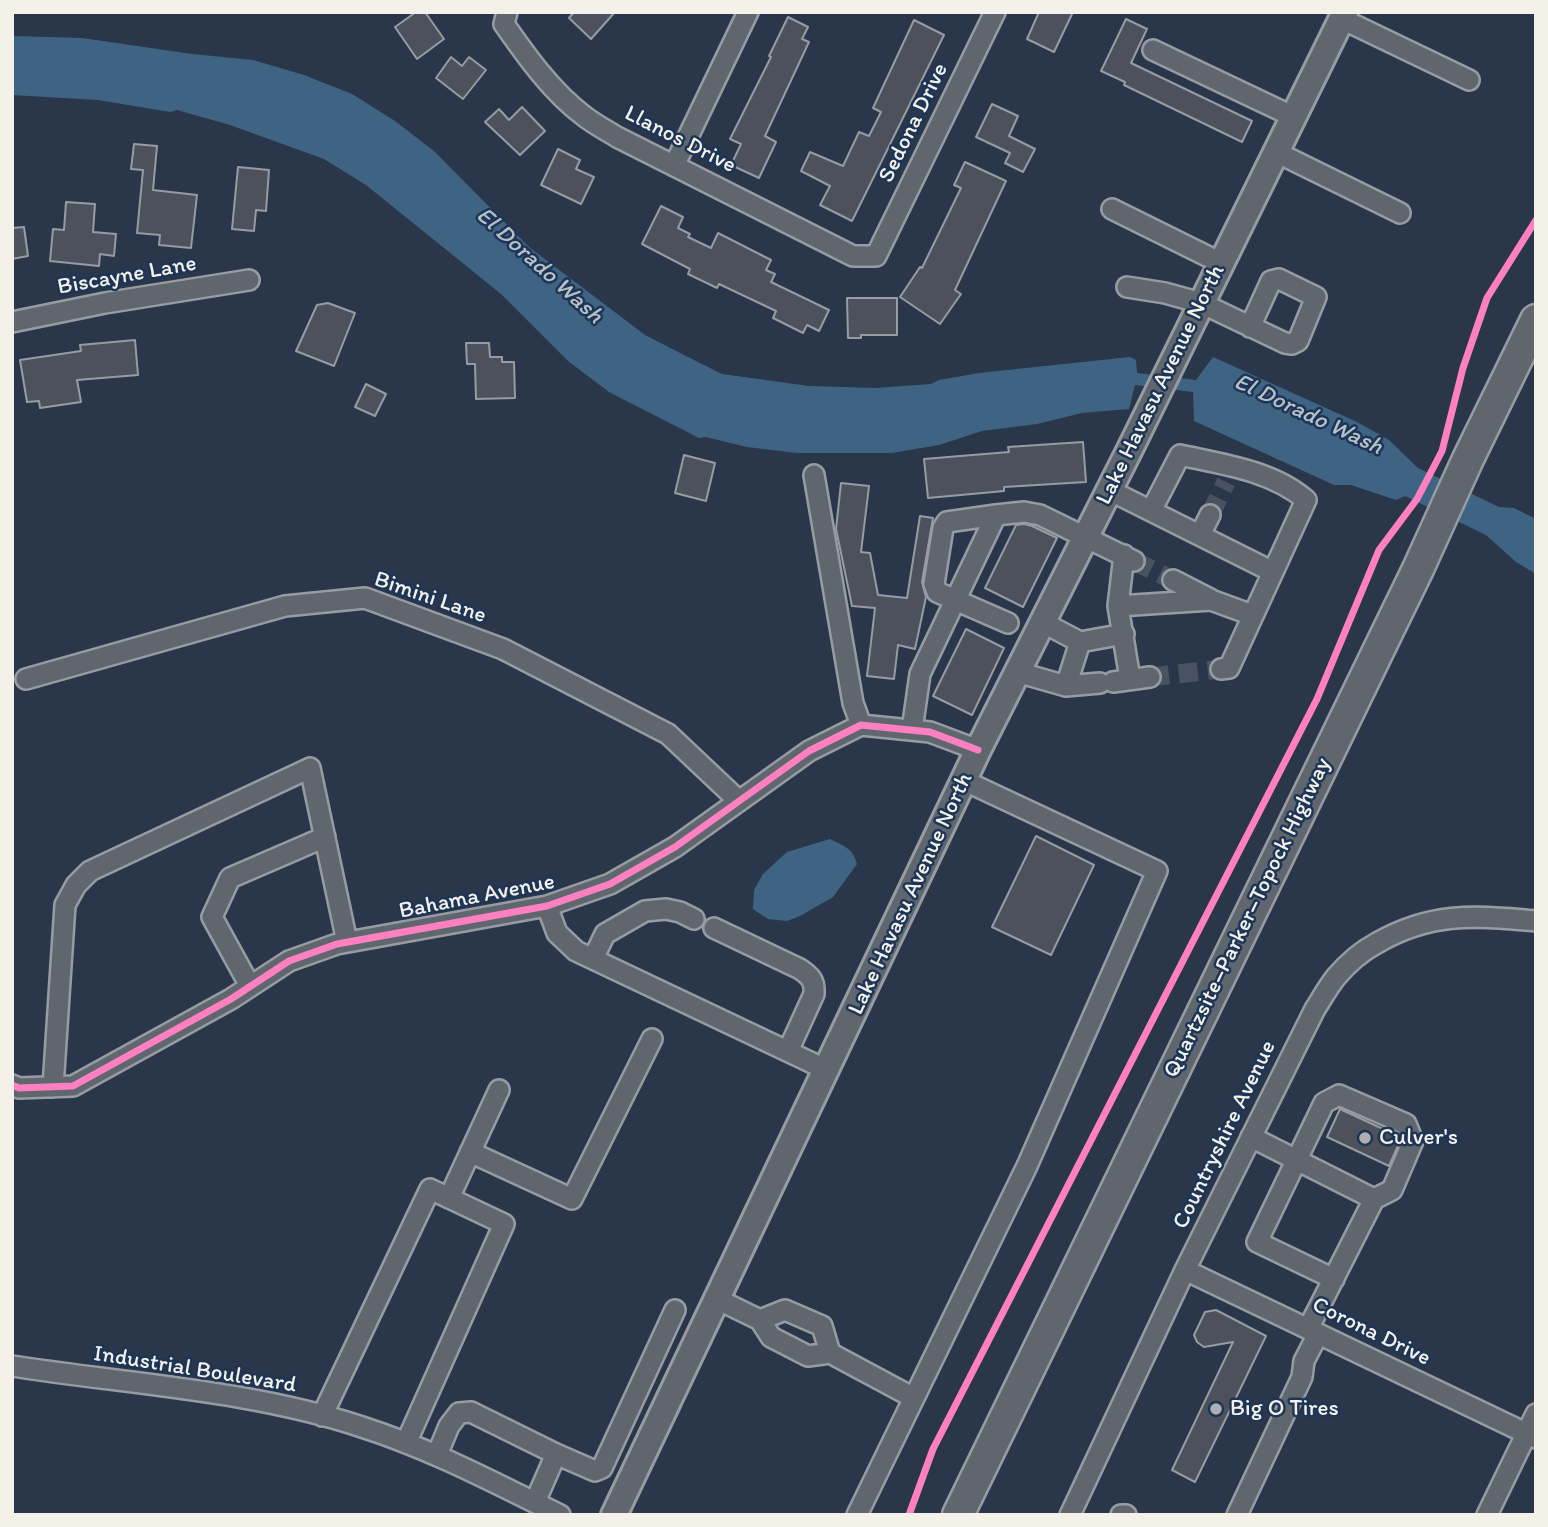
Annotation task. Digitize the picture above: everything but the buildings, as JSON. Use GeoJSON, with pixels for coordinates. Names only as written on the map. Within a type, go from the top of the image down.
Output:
{"type":"FeatureCollection","features":[{"type":"Feature","properties":{"kind":"highway","name":"Quartzsite–Parker–Topock Highway"},"geometry":{"type":"LineString","coordinates":[[958,1515],[1418,569],[1536,320]]}},
{"type":"Feature","properties":{"kind":"main road","name":"Lake Havasu Avenue North"},"geometry":{"type":"LineString","coordinates":[[614,1515],[978,750],[1343,15]]}},
{"type":"Feature","properties":{"kind":"street","name":"Llanos Drive"},"geometry":{"type":"LineString","coordinates":[[507,12],[504,24],[523,51],[556,90],[584,116],[617,137],[853,256],[876,256]]}},
{"type":"Feature","properties":{"kind":"street"},"geometry":{"type":"LineString","coordinates":[[674,166],[748,12]]}},
{"type":"Feature","properties":{"kind":"street","name":"Sedona Drive"},"geometry":{"type":"LineString","coordinates":[[876,256],[995,12]]}},
{"type":"Feature","properties":{"kind":"street"},"geometry":{"type":"LineString","coordinates":[[1343,15],[1469,80]]}},
{"type":"Feature","properties":{"kind":"street"},"geometry":{"type":"LineString","coordinates":[[1153,50],[1293,117]]}},
{"type":"Feature","properties":{"kind":"street"},"geometry":{"type":"LineString","coordinates":[[1276,152],[1400,213]]}},
{"type":"Feature","properties":{"kind":"street"},"geometry":{"type":"LineString","coordinates":[[1112,209],[1221,263]]}},
{"type":"Feature","properties":{"kind":"street","name":"Biscayne Lane"},"geometry":{"type":"LineString","coordinates":[[12,321],[249,280]]}},
{"type":"Feature","properties":{"kind":"street"},"geometry":{"type":"LineString","coordinates":[[1127,287],[1165,293],[1200,303],[1250,327]]}},
{"type":"Feature","properties":{"kind":"street"},"geometry":{"type":"LineString","coordinates":[[1151,511],[1180,455],[1230,474],[1294,490],[1306,500],[1227,663]]}},
{"type":"Feature","properties":{"kind":"street"},"geometry":{"type":"LineString","coordinates":[[814,475],[853,703],[861,725],[930,732],[978,750]]}},
{"type":"Feature","properties":{"kind":"street"},"geometry":{"type":"LineString","coordinates":[[1109,490],[1273,572]]}},
{"type":"Feature","properties":{"kind":"street"},"geometry":{"type":"LineString","coordinates":[[1008,623],[937,592],[934,584],[943,528],[947,522],[996,514],[1024,512],[1040,515],[1129,558],[1118,606],[1124,634],[1114,681]]}},
{"type":"Feature","properties":{"kind":"street"},"geometry":{"type":"LineString","coordinates":[[912,730],[920,674],[996,514]]}},
{"type":"Feature","properties":{"kind":"street"},"geometry":{"type":"LineString","coordinates":[[1200,535],[1210,515]]}},
{"type":"Feature","properties":{"kind":"street"},"geometry":{"type":"LineString","coordinates":[[1173,580],[1211,600],[1252,615]]}},
{"type":"Feature","properties":{"kind":"street","name":"Bimini Lane"},"geometry":{"type":"LineString","coordinates":[[26,679],[285,606],[365,598],[503,649],[668,734],[738,802]]}},
{"type":"Feature","properties":{"kind":"street"},"geometry":{"type":"LineString","coordinates":[[1118,606],[1211,600]]}},
{"type":"Feature","properties":{"kind":"street"},"geometry":{"type":"LineString","coordinates":[[1042,622],[1080,642],[1124,634]]}},
{"type":"Feature","properties":{"kind":"street"},"geometry":{"type":"LineString","coordinates":[[1066,686],[1080,642]]}},
{"type":"Feature","properties":{"kind":"street"},"geometry":{"type":"LineString","coordinates":[[1017,672],[1066,686],[1150,677]]}},
{"type":"Feature","properties":{"kind":"street","name":"Bahama Avenue"},"geometry":{"type":"LineString","coordinates":[[12,1085],[19,1088],[73,1086],[230,999],[289,961],[347,942],[547,906],[610,884],[675,847],[809,751],[861,725]]}},
{"type":"Feature","properties":{"kind":"street"},"geometry":{"type":"LineString","coordinates":[[53,1087],[65,905],[76,885],[90,871],[310,768],[347,942]]}},
{"type":"Feature","properties":{"kind":"street"},"geometry":{"type":"LineString","coordinates":[[857,1515],[1027,1166],[1157,872],[965,781]]}},
{"type":"Feature","properties":{"kind":"street"},"geometry":{"type":"LineString","coordinates":[[250,986],[212,916],[230,878],[325,838]]}},
{"type":"Feature","properties":{"kind":"street"},"geometry":{"type":"LineString","coordinates":[[547,906],[557,933],[576,951],[827,1070]]}},
{"type":"Feature","properties":{"kind":"street"},"geometry":{"type":"LineString","coordinates":[[593,959],[605,934],[645,911],[673,910],[694,919]]}},
{"type":"Feature","properties":{"kind":"street","name":"Countryshire Avenue"},"geometry":{"type":"LineString","coordinates":[[1070,1515],[1185,1270],[1315,1009],[1336,976],[1365,950],[1398,931],[1424,921],[1453,917],[1536,921]]}},
{"type":"Feature","properties":{"kind":"street"},"geometry":{"type":"LineString","coordinates":[[714,928],[810,976],[814,984],[814,994],[788,1051]]}},
{"type":"Feature","properties":{"kind":"street"},"geometry":{"type":"LineString","coordinates":[[470,1152],[572,1199],[652,1040]]}},
{"type":"Feature","properties":{"kind":"street"},"geometry":{"type":"LineString","coordinates":[[449,1198],[499,1090]]}},
{"type":"Feature","properties":{"kind":"street"},"geometry":{"type":"LineString","coordinates":[[1237,1515],[1303,1377],[1304,1361],[1313,1331],[1334,1279],[1374,1199],[1392,1190],[1413,1141],[1406,1124],[1339,1095],[1324,1103],[1257,1242],[1334,1279]]}},
{"type":"Feature","properties":{"kind":"street"},"geometry":{"type":"LineString","coordinates":[[1251,1137],[1374,1199]]}},
{"type":"Feature","properties":{"kind":"street"},"geometry":{"type":"LineString","coordinates":[[321,1416],[430,1189],[504,1224],[406,1443]]}},
{"type":"Feature","properties":{"kind":"street","name":"Corona Drive"},"geometry":{"type":"LineString","coordinates":[[1185,1270],[1531,1436]]}},
{"type":"Feature","properties":{"kind":"street"},"geometry":{"type":"LineString","coordinates":[[717,1299],[760,1320],[771,1337],[808,1356],[830,1353],[914,1398]]}},
{"type":"Feature","properties":{"kind":"street"},"geometry":{"type":"LineString","coordinates":[[437,1455],[449,1426],[459,1413],[471,1412],[595,1471],[602,1468],[675,1310]]}},
{"type":"Feature","properties":{"kind":"street"},"geometry":{"type":"LineString","coordinates":[[760,1320],[785,1310],[822,1326],[830,1353]]}},
{"type":"Feature","properties":{"kind":"street","name":"Industrial Boulevard"},"geometry":{"type":"LineString","coordinates":[[12,1366],[251,1399],[361,1426],[437,1455],[560,1515]]}},
{"type":"Feature","properties":{"kind":"street"},"geometry":{"type":"LineString","coordinates":[[1487,1515],[1531,1436],[1536,1414]]}},
{"type":"Feature","properties":{"kind":"street"},"geometry":{"type":"LineString","coordinates":[[535,1502],[556,1454]]}},
{"type":"Feature","properties":{"kind":"water","name":"El Dorado Wash"},"geometry":{"type":"Polygon","coordinates":[[[12,36],[82,38],[253,60],[304,75],[352,94],[395,121],[434,151],[529,247],[645,335],[722,374],[809,386],[875,388],[931,384],[939,380],[979,373],[1130,357],[1136,360],[1137,373],[1196,380],[1213,357],[1357,422],[1389,440],[1418,468],[1499,507],[1514,508],[1536,519],[1536,574],[1516,562],[1486,535],[1405,496],[1396,500],[1351,485],[1334,485],[1194,421],[1193,392],[1135,385],[1129,409],[1082,413],[1037,424],[982,431],[939,445],[892,453],[797,453],[699,438],[609,392],[568,361],[501,294],[366,185],[324,159],[230,125],[177,110],[170,112],[98,100],[12,95],[12,36]]]}},
{"type":"Feature","properties":{"kind":"water"},"geometry":{"type":"Polygon","coordinates":[[[830,839],[850,851],[857,864],[833,897],[787,921],[768,919],[753,909],[754,890],[763,874],[787,852],[830,839]]]}},
{"type":"Feature","properties":{"kind":"tunnel"},"geometry":{"type":"LineString","coordinates":[[1210,515],[1226,482]]}},
{"type":"Feature","properties":{"kind":"tunnel"},"geometry":{"type":"LineString","coordinates":[[1134,561],[1173,580]]}},
{"type":"Feature","properties":{"kind":"tunnel"},"geometry":{"type":"LineString","coordinates":[[1150,677],[1221,669]]}},
{"type":"Feature","properties":{"kind":"cycle path"},"geometry":{"type":"LineString","coordinates":[[909,1515],[933,1449],[1317,699],[1379,550],[1417,499],[1442,451],[1463,368],[1487,298],[1536,220]]}},
{"type":"Feature","properties":{"kind":"cycle path"},"geometry":{"type":"LineString","coordinates":[[12,1085],[19,1088],[73,1086],[231,999],[289,961],[337,944],[547,906],[610,884],[675,847],[809,751],[861,725],[930,732],[978,750]]}},
{"type":"Feature","properties":{"kind":"place","name":"Culver's"},"geometry":{"type":"Point","coordinates":[1365,1138]}},
{"type":"Feature","properties":{"kind":"place","name":"Big O Tires"},"geometry":{"type":"Point","coordinates":[1216,1409]}}]}
